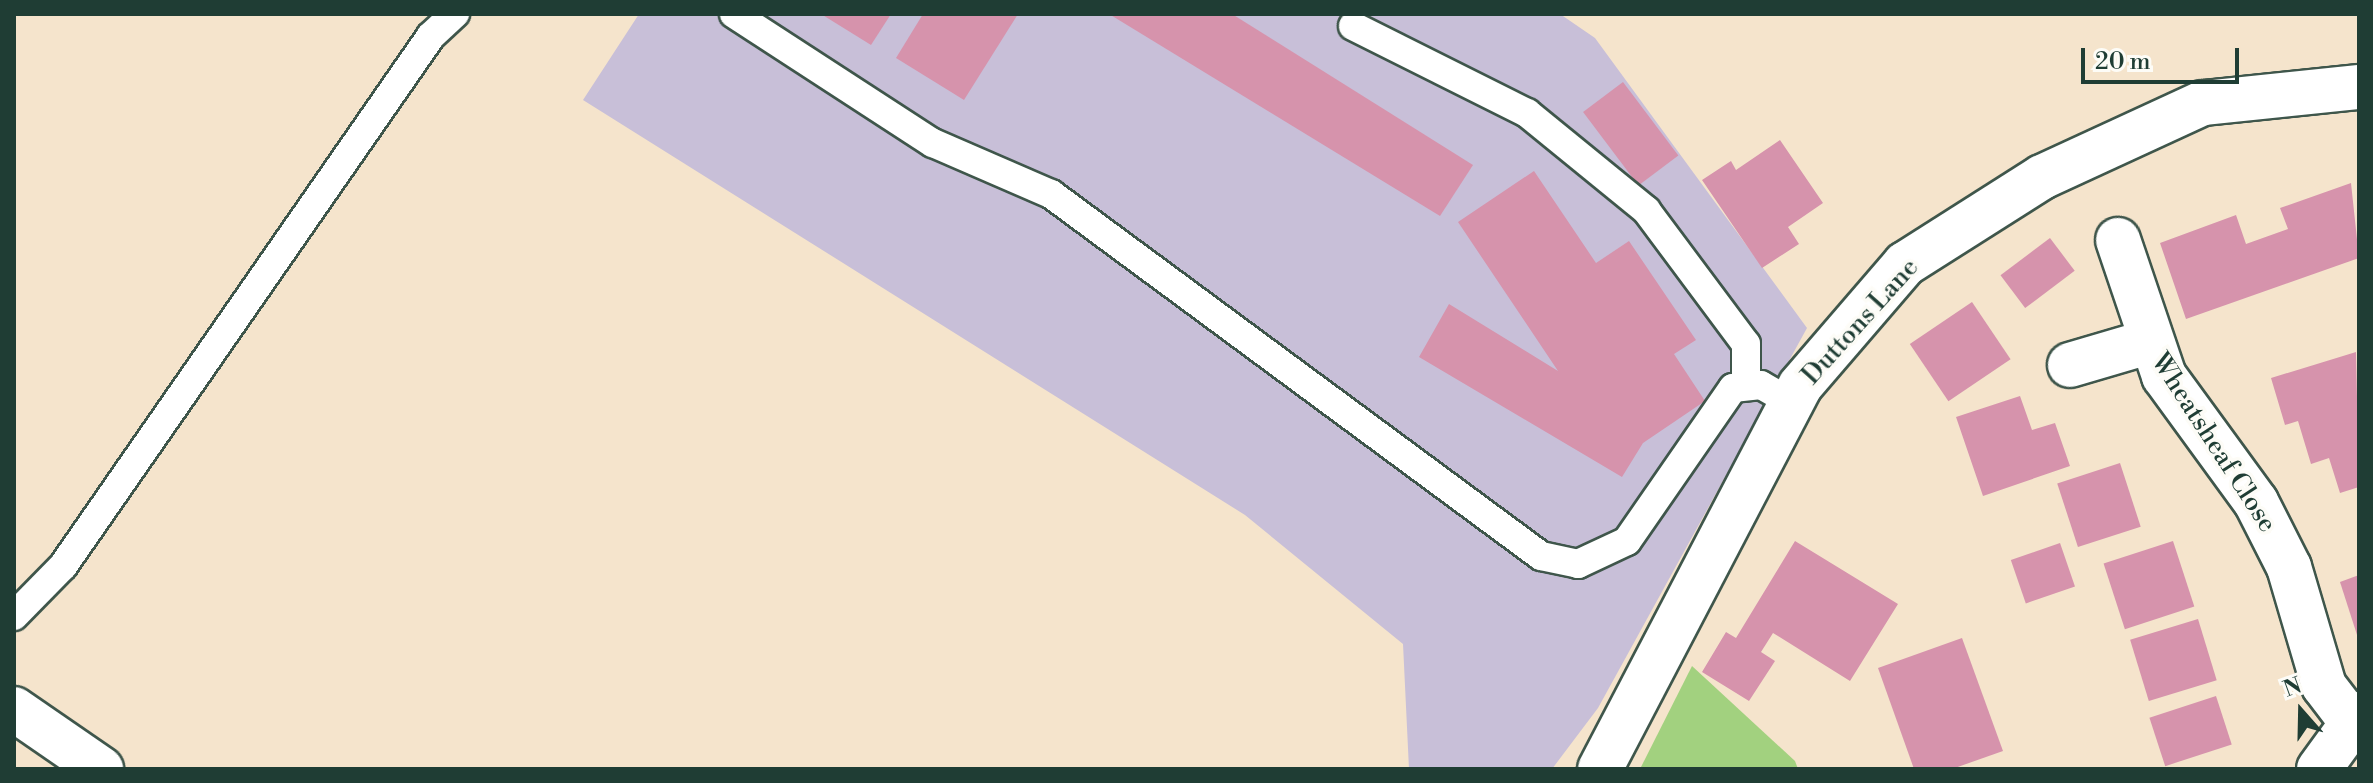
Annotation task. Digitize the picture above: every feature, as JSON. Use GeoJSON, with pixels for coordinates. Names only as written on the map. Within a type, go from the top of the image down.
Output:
{"type":"FeatureCollection","features":[{"type":"Feature","properties":{"kind":"street","name":"Duttons Lane"},"geometry":{"type":"LineString","coordinates":[[1600,769],[1792,403],[1905,264],[2042,177],[2203,103],[2359,87]]}},
{"type":"Feature","properties":{"kind":"street","name":"Wheatsheaf Close"},"geometry":{"type":"LineString","coordinates":[[2118,240],[2148,342],[2256,502],[2289,567],[2324,686],[2354,717]]}},
{"type":"Feature","properties":{"kind":"street","name":"Wheatsheaf Close"},"geometry":{"type":"LineString","coordinates":[[2070,365],[2148,342]]}},
{"type":"Feature","properties":{"kind":"street"},"geometry":{"type":"LineString","coordinates":[[14,709],[101,769]]}},
{"type":"Feature","properties":{"kind":"street"},"geometry":{"type":"LineString","coordinates":[[2319,769],[2354,717]]}},
{"type":"Feature","properties":{"kind":"lane"},"geometry":{"type":"LineString","coordinates":[[14,616],[63,566],[431,36],[455,14]]}},
{"type":"Feature","properties":{"kind":"lane"},"geometry":{"type":"LineString","coordinates":[[734,14],[933,143],[1051,194],[1541,556],[1578,564],[1627,541],[1716,406],[1746,382]]}},
{"type":"Feature","properties":{"kind":"lane"},"geometry":{"type":"LineString","coordinates":[[1353,26],[1527,113],[1646,210],[1746,344],[1746,382]]}},
{"type":"Feature","properties":{"kind":"lane"},"geometry":{"type":"LineString","coordinates":[[1746,382],[1792,403]]}},
{"type":"Feature","properties":{"kind":"shaded area"},"geometry":{"type":"Polygon","coordinates":[[[639,14],[1560,14],[1595,38],[1807,328],[1598,708],[1552,769],[1409,769],[1403,644],[1245,515],[583,100],[639,14]]]}},
{"type":"Feature","properties":{"kind":"green space"},"geometry":{"type":"Polygon","coordinates":[[[1692,666],[1795,761],[1798,769],[1640,769],[1692,666]]]}},
{"type":"Feature","properties":{"kind":"building"},"geometry":{"type":"Polygon","coordinates":[[[821,14],[891,14],[871,45],[821,14]]]}},
{"type":"Feature","properties":{"kind":"building"},"geometry":{"type":"Polygon","coordinates":[[[923,14],[1018,14],[964,100],[896,58],[923,14]]]}},
{"type":"Feature","properties":{"kind":"building"},"geometry":{"type":"Polygon","coordinates":[[[1109,14],[1232,14],[1473,165],[1440,216],[1109,14]]]}},
{"type":"Feature","properties":{"kind":"building"},"geometry":{"type":"Polygon","coordinates":[[[1623,82],[1678,155],[1638,186],[1583,112],[1623,82]]]}},
{"type":"Feature","properties":{"kind":"building"},"geometry":{"type":"Polygon","coordinates":[[[1780,140],[1823,203],[1788,227],[1799,244],[1762,268],[1702,180],[1731,161],[1736,170],[1780,140]]]}},
{"type":"Feature","properties":{"kind":"building"},"geometry":{"type":"Polygon","coordinates":[[[1534,171],[1596,263],[1629,241],[1696,340],[1674,354],[1705,401],[1643,443],[1622,477],[1419,357],[1449,304],[1558,371],[1458,222],[1534,171]]]}},
{"type":"Feature","properties":{"kind":"building"},"geometry":{"type":"Polygon","coordinates":[[[2351,183],[2359,258],[2186,319],[2160,243],[2236,215],[2246,244],[2288,229],[2280,208],[2351,183]]]}},
{"type":"Feature","properties":{"kind":"building"},"geometry":{"type":"Polygon","coordinates":[[[2050,238],[2075,271],[2025,308],[2000,275],[2050,238]]]}},
{"type":"Feature","properties":{"kind":"building"},"geometry":{"type":"Polygon","coordinates":[[[1972,302],[2011,359],[1948,401],[1910,344],[1972,302]]]}},
{"type":"Feature","properties":{"kind":"building"},"geometry":{"type":"Polygon","coordinates":[[[2356,352],[2359,487],[2340,493],[2329,458],[2311,464],[2298,421],[2285,425],[2271,378],[2356,352]]]}},
{"type":"Feature","properties":{"kind":"building"},"geometry":{"type":"Polygon","coordinates":[[[2020,396],[2032,430],[2055,423],[2070,466],[1983,496],[1956,417],[2020,396]]]}},
{"type":"Feature","properties":{"kind":"building"},"geometry":{"type":"Polygon","coordinates":[[[2120,463],[2141,527],[2078,547],[2057,483],[2120,463]]]}},
{"type":"Feature","properties":{"kind":"building"},"geometry":{"type":"Polygon","coordinates":[[[1795,541],[1898,604],[1850,681],[1773,633],[1761,652],[1775,661],[1749,701],[1702,672],[1726,632],[1736,638],[1795,541]]]}},
{"type":"Feature","properties":{"kind":"building"},"geometry":{"type":"Polygon","coordinates":[[[2173,541],[2194,607],[2125,629],[2104,564],[2173,541]]]}},
{"type":"Feature","properties":{"kind":"building"},"geometry":{"type":"Polygon","coordinates":[[[2060,543],[2075,586],[2026,603],[2011,560],[2060,543]]]}},
{"type":"Feature","properties":{"kind":"building"},"geometry":{"type":"Polygon","coordinates":[[[2359,575],[2359,638],[2358,638],[2340,582],[2359,575]]]}},
{"type":"Feature","properties":{"kind":"building"},"geometry":{"type":"Polygon","coordinates":[[[2198,619],[2217,680],[2149,701],[2130,640],[2198,619]]]}},
{"type":"Feature","properties":{"kind":"building"},"geometry":{"type":"Polygon","coordinates":[[[1962,638],[2003,751],[1952,769],[1914,769],[1878,668],[1962,638]]]}},
{"type":"Feature","properties":{"kind":"building"},"geometry":{"type":"Polygon","coordinates":[[[2216,696],[2232,745],[2165,766],[2149,718],[2216,696]]]}}]}
